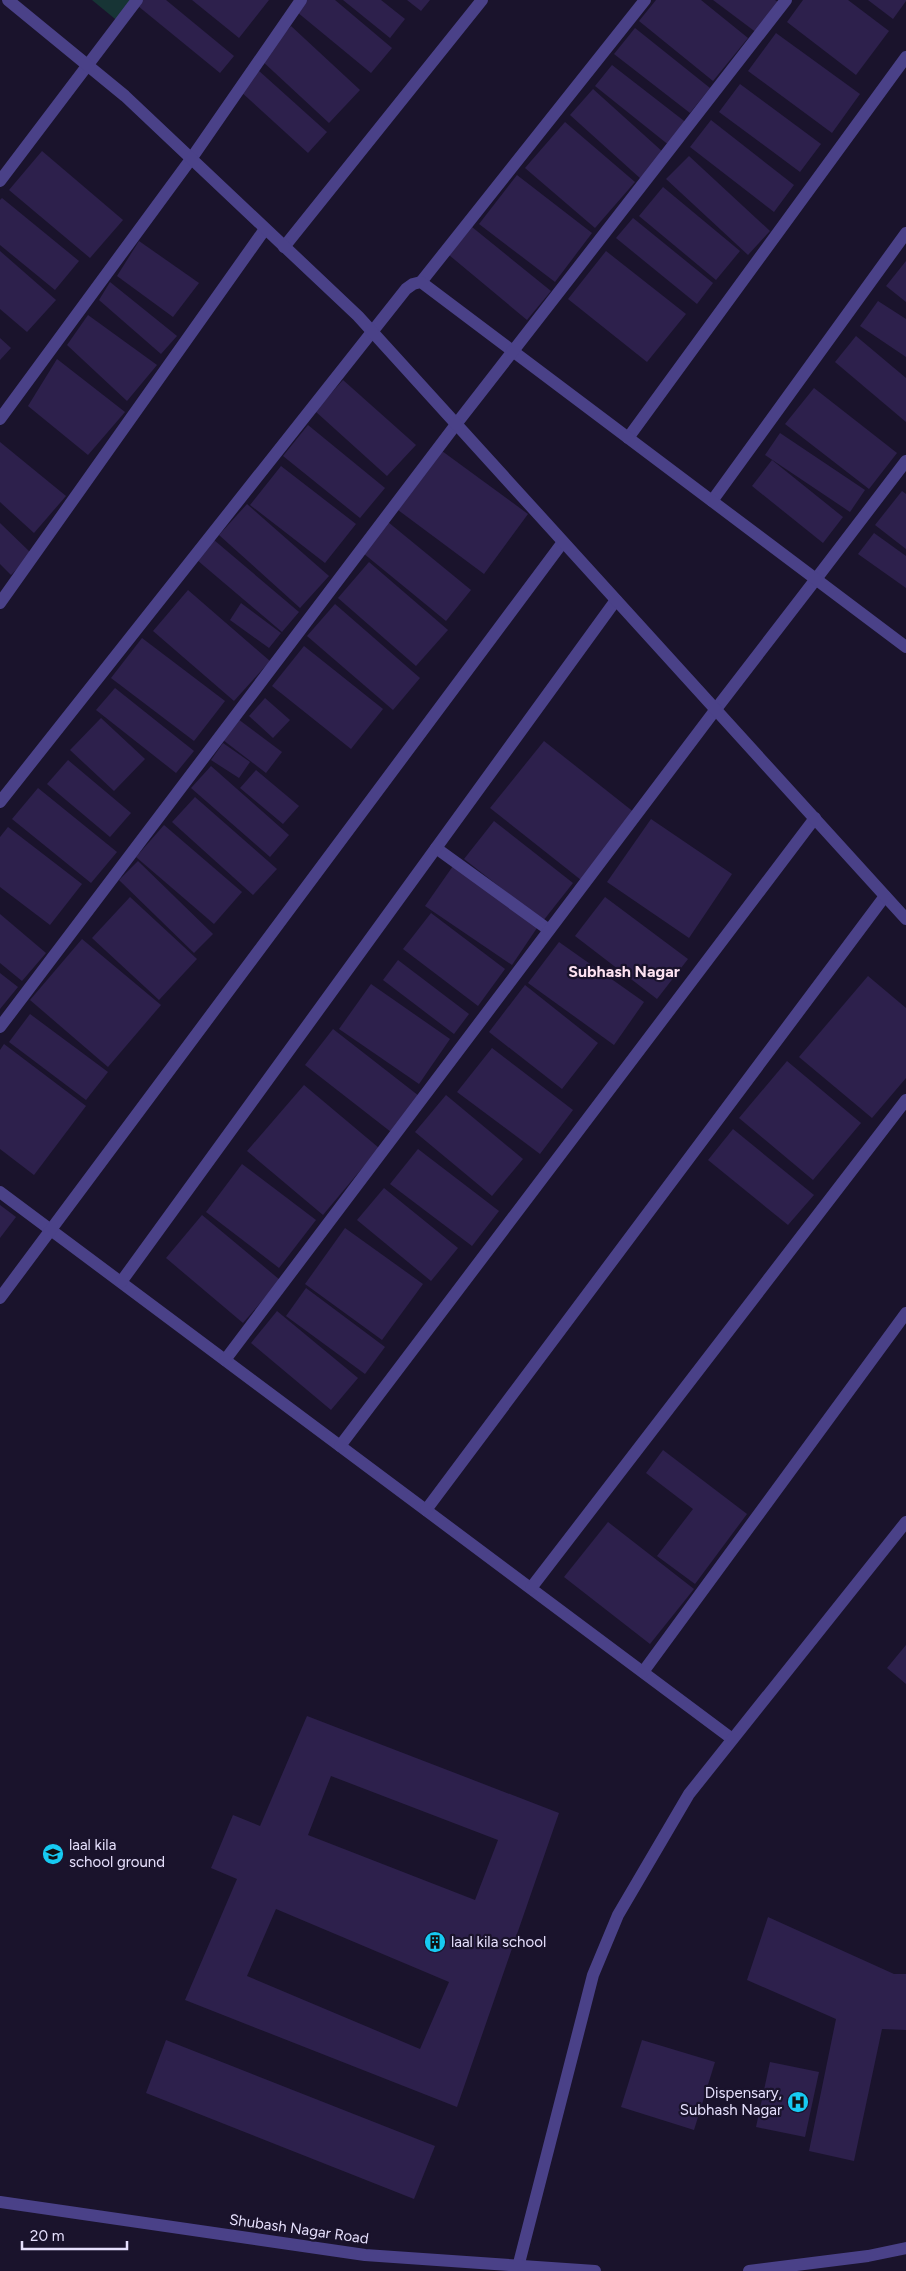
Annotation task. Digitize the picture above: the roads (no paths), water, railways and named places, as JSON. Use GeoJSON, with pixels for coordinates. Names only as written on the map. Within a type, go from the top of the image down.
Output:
{"type":"FeatureCollection","features":[{"type":"Feature","properties":{"kind":"street"},"geometry":{"type":"LineString","coordinates":[[8,0],[125,96],[358,316],[906,919]]}},
{"type":"Feature","properties":{"kind":"street"},"geometry":{"type":"LineString","coordinates":[[0,181],[114,32],[136,0]]}},
{"type":"Feature","properties":{"kind":"street"},"geometry":{"type":"LineString","coordinates":[[0,419],[191,159],[301,0]]}},
{"type":"Feature","properties":{"kind":"street"},"geometry":{"type":"LineString","coordinates":[[284,246],[482,0]]}},
{"type":"Feature","properties":{"kind":"street"},"geometry":{"type":"LineString","coordinates":[[0,802],[406,289],[413,284],[421,282],[645,0]]}},
{"type":"Feature","properties":{"kind":"street"},"geometry":{"type":"LineString","coordinates":[[0,1027],[457,424],[786,0]]}},
{"type":"Feature","properties":{"kind":"street"},"geometry":{"type":"LineString","coordinates":[[628,438],[906,57]]}},
{"type":"Feature","properties":{"kind":"street"},"geometry":{"type":"LineString","coordinates":[[0,603],[265,228]]}},
{"type":"Feature","properties":{"kind":"street"},"geometry":{"type":"LineString","coordinates":[[712,501],[906,233]]}},
{"type":"Feature","properties":{"kind":"street"},"geometry":{"type":"LineString","coordinates":[[421,282],[906,647]]}},
{"type":"Feature","properties":{"kind":"street"},"geometry":{"type":"LineString","coordinates":[[225,1360],[716,708],[906,461]]}},
{"type":"Feature","properties":{"kind":"street"},"geometry":{"type":"LineString","coordinates":[[0,1298],[52,1231],[563,542]]}},
{"type":"Feature","properties":{"kind":"street"},"geometry":{"type":"LineString","coordinates":[[121,1282],[616,600]]}},
{"type":"Feature","properties":{"kind":"street"},"geometry":{"type":"LineString","coordinates":[[340,1446],[815,818]]}},
{"type":"Feature","properties":{"kind":"street"},"geometry":{"type":"LineString","coordinates":[[436,848],[549,930]]}},
{"type":"Feature","properties":{"kind":"street"},"geometry":{"type":"LineString","coordinates":[[426,1510],[885,896]]}},
{"type":"Feature","properties":{"kind":"street"},"geometry":{"type":"LineString","coordinates":[[531,1588],[906,1100]]}},
{"type":"Feature","properties":{"kind":"street"},"geometry":{"type":"LineString","coordinates":[[0,1192],[732,1738]]}},
{"type":"Feature","properties":{"kind":"street"},"geometry":{"type":"LineString","coordinates":[[643,1672],[906,1313]]}},
{"type":"Feature","properties":{"kind":"street"},"geometry":{"type":"LineString","coordinates":[[518,2269],[593,1975],[618,1915],[656,1846],[689,1794],[906,1522]]}},
{"type":"Feature","properties":{"kind":"street"},"geometry":{"type":"LineString","coordinates":[[0,2202],[0,2207]]}},
{"type":"Feature","properties":{"kind":"street","name":"Shubash Nagar Road"},"geometry":{"type":"LineString","coordinates":[[0,2202],[365,2255],[518,2269],[595,2271]]}},
{"type":"Feature","properties":{"kind":"street"},"geometry":{"type":"LineString","coordinates":[[749,2271],[868,2256],[906,2248]]}},
{"type":"Feature","properties":{"kind":"place","name":"laal kila school ground"},"geometry":{"type":"Point","coordinates":[53,1854]}},
{"type":"Feature","properties":{"kind":"place","name":"laal kila school"},"geometry":{"type":"Point","coordinates":[435,1942]}},
{"type":"Feature","properties":{"kind":"place","name":"Dispensary, Subhash Nagar"},"geometry":{"type":"Point","coordinates":[798,2102]}},
{"type":"Feature","properties":{"kind":"district","name":"Subhash Nagar"},"geometry":{"type":"Point","coordinates":[624,971]}}]}
